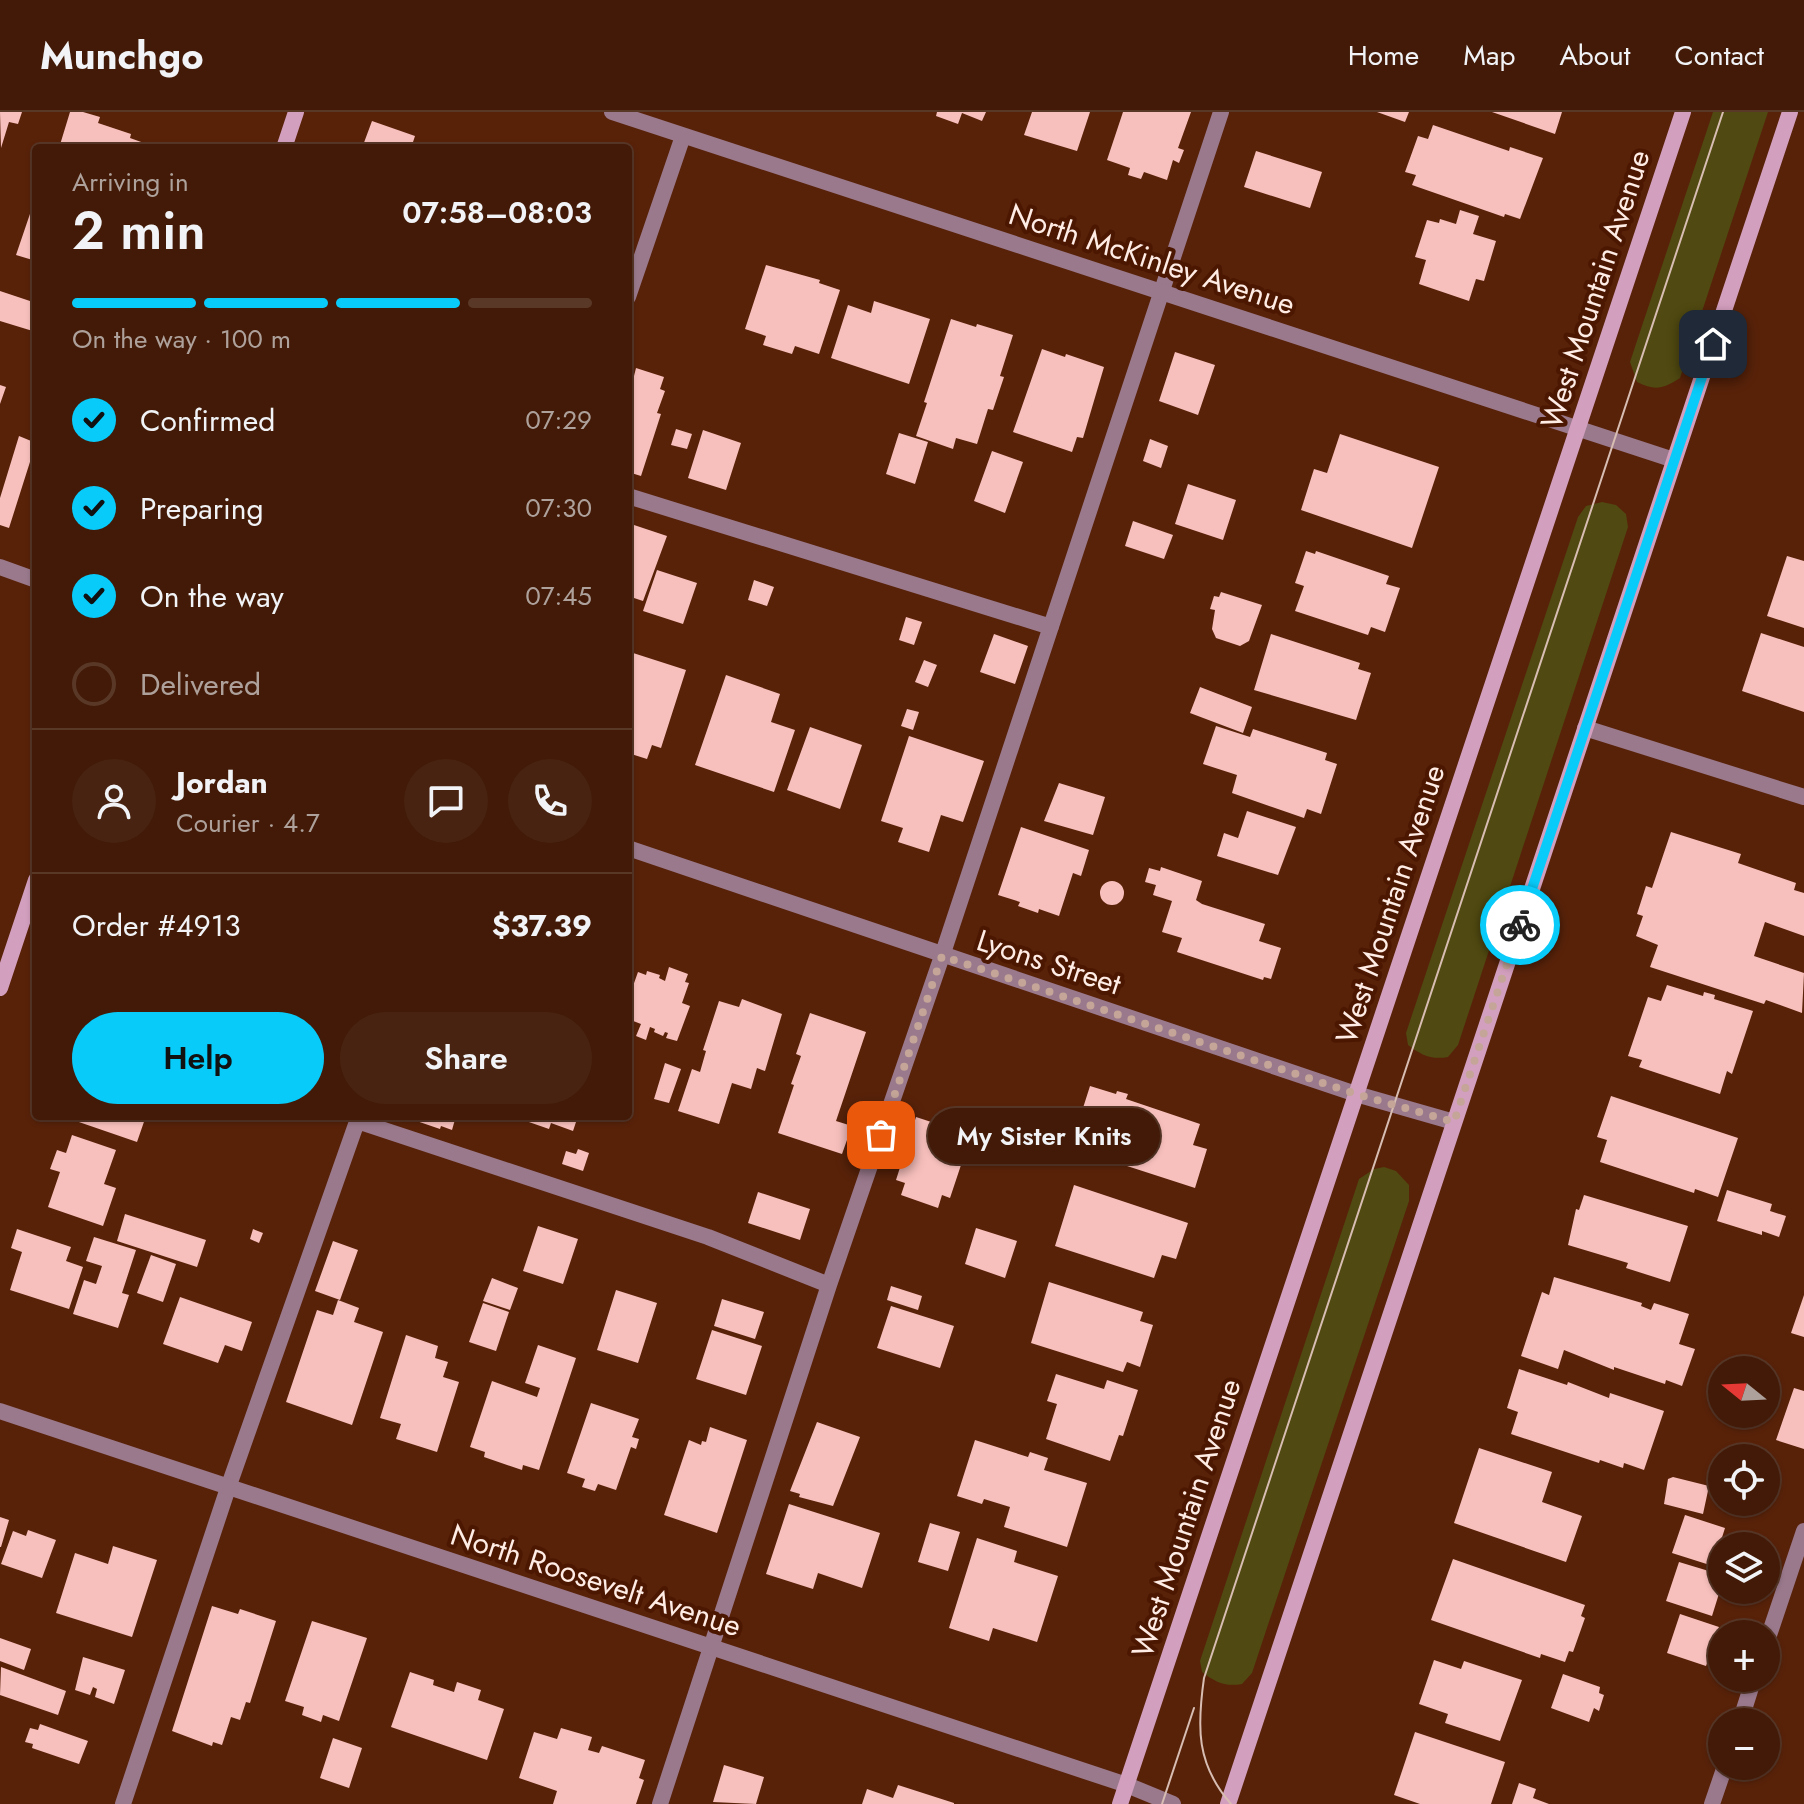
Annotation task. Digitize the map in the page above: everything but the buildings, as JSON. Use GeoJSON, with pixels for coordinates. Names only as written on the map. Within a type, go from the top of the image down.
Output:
{"type":"FeatureCollection","features":[{"type":"Feature","properties":{"kind":"street"},"geometry":{"type":"LineString","coordinates":[[285,144],[296,112]]}},
{"type":"Feature","properties":{"kind":"street","name":"North McKinley Avenue"},"geometry":{"type":"LineString","coordinates":[[612,112],[1674,460]]}},
{"type":"Feature","properties":{"kind":"street"},"geometry":{"type":"LineString","coordinates":[[660,1804],[829,1285],[942,956],[1221,112]]}},
{"type":"Feature","properties":{"kind":"street","name":"West Mountain Avenue"},"geometry":{"type":"LineString","coordinates":[[1120,1804],[1683,112]]}},
{"type":"Feature","properties":{"kind":"street"},"geometry":{"type":"LineString","coordinates":[[1228,1804],[1790,112]]}},
{"type":"Feature","properties":{"kind":"street"},"geometry":{"type":"LineString","coordinates":[[632,285],[683,136]]}},
{"type":"Feature","properties":{"kind":"street"},"geometry":{"type":"LineString","coordinates":[[632,497],[1051,627]]}},
{"type":"Feature","properties":{"kind":"street"},"geometry":{"type":"LineString","coordinates":[[0,567],[32,579]]}},
{"type":"Feature","properties":{"kind":"street"},"geometry":{"type":"LineString","coordinates":[[1585,728],[1804,797]]}},
{"type":"Feature","properties":{"kind":"street","name":"Lyons Street"},"geometry":{"type":"LineString","coordinates":[[632,849],[1356,1094],[1454,1122]]}},
{"type":"Feature","properties":{"kind":"street"},"geometry":{"type":"LineString","coordinates":[[0,988],[32,892]]}},
{"type":"Feature","properties":{"kind":"street"},"geometry":{"type":"LineString","coordinates":[[123,1804],[228,1488],[358,1120]]}},
{"type":"Feature","properties":{"kind":"street"},"geometry":{"type":"LineString","coordinates":[[361,1120],[708,1237],[829,1285]]}},
{"type":"Feature","properties":{"kind":"street","name":"North Roosevelt Avenue"},"geometry":{"type":"LineString","coordinates":[[0,1411],[1127,1785],[1173,1804]]}},
{"type":"Feature","properties":{"kind":"street"},"geometry":{"type":"LineString","coordinates":[[1774,1620],[1804,1531]]}},
{"type":"Feature","properties":{"kind":"street"},"geometry":{"type":"LineString","coordinates":[[1712,1804],[1720,1780]]}},
{"type":"Feature","properties":{"kind":"shaded area"},"geometry":{"type":"Polygon","coordinates":[[[1713,112],[1768,112],[1680,378],[1664,386],[1649,387],[1637,382],[1630,362],[1713,112]]]}},
{"type":"Feature","properties":{"kind":"shaded area"},"geometry":{"type":"Polygon","coordinates":[[[1602,502],[1616,505],[1626,514],[1628,527],[1458,1045],[1448,1057],[1426,1056],[1408,1045],[1406,1033],[1578,517],[1586,506],[1602,502]]]}},
{"type":"Feature","properties":{"kind":"shaded area"},"geometry":{"type":"Polygon","coordinates":[[[1384,1167],[1396,1171],[1409,1185],[1409,1201],[1252,1673],[1242,1684],[1220,1683],[1202,1672],[1200,1661],[1359,1179],[1374,1169],[1384,1167]]]}},
{"type":"Feature","properties":{"kind":"tram line"},"geometry":{"type":"LineString","coordinates":[[1231,1804],[1205,1759],[1200,1729],[1204,1678],[1723,112]]}},
{"type":"Feature","properties":{"kind":"tram line"},"geometry":{"type":"LineString","coordinates":[[1162,1804],[1194,1708]]}},
{"type":"Feature","properties":{"kind":"way so far"},"geometry":{"type":"LineString","coordinates":[[881,1135],[942,956],[1356,1094],[1454,1122],[1520,925]]}},
{"type":"Feature","properties":{"kind":"place","name":"My Sister Knits"},"geometry":{"type":"Point","coordinates":[881,1135]}},
{"type":"Feature","properties":{"kind":"route"},"geometry":{"type":"LineString","coordinates":[[1520,925],[1713,344]]}}]}
